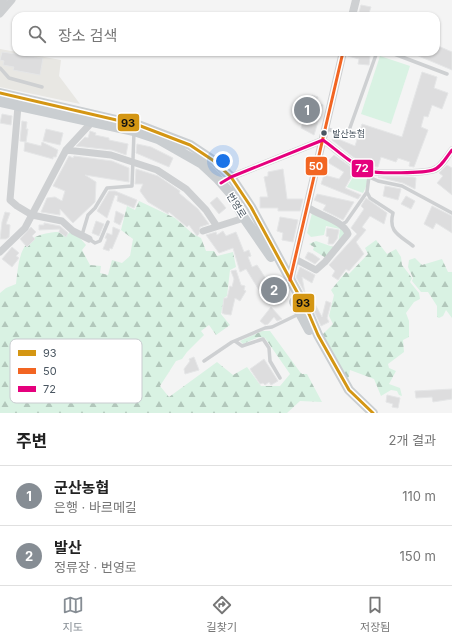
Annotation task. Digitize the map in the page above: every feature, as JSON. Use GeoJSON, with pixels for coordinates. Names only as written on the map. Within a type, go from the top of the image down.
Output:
{"type":"FeatureCollection","features":[{"type":"Feature","properties":{"kind":"main road","name":"번영로"},"geometry":{"type":"LineString","coordinates":[[0,93],[138,125],[168,135],[196,149],[214,161],[231,177],[251,207],[348,390],[373,413]]}},
{"type":"Feature","properties":{"kind":"main road","name":"번영로"},"geometry":{"type":"LineString","coordinates":[[0,102],[134,131],[158,138],[202,164],[231,194],[244,218],[270,255],[340,386],[362,413]]}},
{"type":"Feature","properties":{"kind":"street"},"geometry":{"type":"LineString","coordinates":[[0,10],[3,0]]}},
{"type":"Feature","properties":{"kind":"street"},"geometry":{"type":"LineString","coordinates":[[0,14],[12,0]]}},
{"type":"Feature","properties":{"kind":"street"},"geometry":{"type":"LineString","coordinates":[[353,12],[356,0]]}},
{"type":"Feature","properties":{"kind":"street"},"geometry":{"type":"LineString","coordinates":[[290,280],[342,56]]}},
{"type":"Feature","properties":{"kind":"street"},"geometry":{"type":"LineString","coordinates":[[18,106],[10,200],[17,206],[32,214],[62,221],[73,231],[85,237]]}},
{"type":"Feature","properties":{"kind":"street"},"geometry":{"type":"LineString","coordinates":[[0,252],[25,228],[66,150],[92,122]]}},
{"type":"Feature","properties":{"kind":"street"},"geometry":{"type":"LineString","coordinates":[[221,183],[231,177],[323,140]]}},
{"type":"Feature","properties":{"kind":"street"},"geometry":{"type":"LineString","coordinates":[[323,140],[370,174],[424,172],[435,170],[452,150]]}},
{"type":"Feature","properties":{"kind":"street"},"geometry":{"type":"LineString","coordinates":[[66,150],[111,155],[134,164],[157,170],[186,189],[206,210],[216,225]]}},
{"type":"Feature","properties":{"kind":"street"},"geometry":{"type":"LineString","coordinates":[[295,259],[316,270],[325,262],[348,234],[342,224],[317,214],[307,207]]}},
{"type":"Feature","properties":{"kind":"street"},"geometry":{"type":"LineString","coordinates":[[203,231],[216,225],[244,218]]}},
{"type":"Feature","properties":{"kind":"lane"},"geometry":{"type":"LineString","coordinates":[[325,128],[347,136],[376,56]]}},
{"type":"Feature","properties":{"kind":"lane"},"geometry":{"type":"LineString","coordinates":[[400,56],[447,74]]}},
{"type":"Feature","properties":{"kind":"lane"},"geometry":{"type":"LineString","coordinates":[[0,68],[9,78],[42,87]]}},
{"type":"Feature","properties":{"kind":"lane"},"geometry":{"type":"LineString","coordinates":[[108,222],[100,241],[95,243],[85,237],[88,215],[95,208],[107,188],[132,186],[134,131]]}},
{"type":"Feature","properties":{"kind":"lane"},"geometry":{"type":"LineString","coordinates":[[342,224],[346,222],[367,192],[370,174]]}},
{"type":"Feature","properties":{"kind":"lane"},"geometry":{"type":"LineString","coordinates":[[370,174],[378,181],[402,186],[452,213]]}},
{"type":"Feature","properties":{"kind":"lane"},"geometry":{"type":"LineString","coordinates":[[367,192],[370,198],[393,213],[391,224],[392,230],[413,246]]}},
{"type":"Feature","properties":{"kind":"lane"},"geometry":{"type":"LineString","coordinates":[[204,361],[235,341],[265,328],[272,328],[301,313]]}},
{"type":"Feature","properties":{"kind":"lane"},"geometry":{"type":"LineString","coordinates":[[235,341],[242,346],[264,339],[269,348],[270,361],[280,378]]}},
{"type":"Feature","properties":{"kind":"shaded area"},"geometry":{"type":"Polygon","coordinates":[[[0,49],[12,51],[12,56],[39,56],[61,60],[59,76],[80,104],[0,87],[0,49]]]}},
{"type":"Feature","properties":{"kind":"green space"},"geometry":{"type":"Polygon","coordinates":[[[380,56],[410,66],[391,124],[361,114],[380,56]]]}},
{"type":"Feature","properties":{"kind":"green space"},"geometry":{"type":"Polygon","coordinates":[[[358,169],[364,173],[367,179],[363,193],[347,187],[358,169]]]}},
{"type":"Feature","properties":{"kind":"green space"},"geometry":{"type":"Polygon","coordinates":[[[139,201],[175,218],[193,234],[201,238],[206,251],[214,251],[217,256],[233,252],[236,267],[230,270],[227,296],[224,298],[221,314],[230,325],[216,335],[209,325],[201,331],[204,335],[182,359],[176,361],[160,386],[169,397],[217,362],[233,375],[247,367],[261,386],[280,386],[290,374],[265,338],[259,337],[243,344],[240,341],[262,331],[270,331],[300,372],[302,374],[307,374],[322,402],[300,401],[287,413],[0,413],[0,293],[6,288],[16,284],[18,266],[22,251],[32,239],[39,235],[56,232],[67,235],[70,232],[80,238],[86,245],[82,250],[90,265],[101,266],[100,273],[108,275],[112,260],[122,263],[130,256],[133,239],[121,230],[127,206],[135,210],[139,201]]]}},
{"type":"Feature","properties":{"kind":"green space"},"geometry":{"type":"Polygon","coordinates":[[[312,213],[342,227],[346,232],[338,244],[340,229],[326,226],[324,235],[311,237],[307,233],[312,213]]]}},
{"type":"Feature","properties":{"kind":"green space"},"geometry":{"type":"Polygon","coordinates":[[[376,240],[387,254],[396,249],[401,257],[402,265],[412,278],[410,282],[419,293],[420,299],[414,302],[406,313],[409,321],[409,337],[403,340],[404,352],[388,364],[389,368],[396,371],[389,384],[400,388],[402,396],[399,395],[397,391],[391,390],[381,396],[374,379],[350,370],[348,381],[322,335],[333,324],[329,316],[334,295],[331,290],[346,272],[349,274],[368,254],[365,248],[376,240]]]}},
{"type":"Feature","properties":{"kind":"green space"},"geometry":{"type":"Polygon","coordinates":[[[316,241],[336,248],[326,258],[313,250],[314,247],[309,244],[316,241]]]}},
{"type":"Feature","properties":{"kind":"green space"},"geometry":{"type":"Polygon","coordinates":[[[415,258],[422,265],[442,259],[448,272],[452,272],[452,318],[446,310],[443,316],[439,318],[437,317],[437,306],[428,292],[421,292],[412,281],[413,278],[408,267],[409,260],[415,258]]]}},
{"type":"Feature","properties":{"kind":"building"},"geometry":{"type":"Polygon","coordinates":[[[361,5],[371,7],[369,12],[359,12],[361,5]]]}},
{"type":"Feature","properties":{"kind":"building"},"geometry":{"type":"Polygon","coordinates":[[[440,47],[452,52],[452,70],[419,56],[440,56],[440,47]]]}},
{"type":"Feature","properties":{"kind":"building"},"geometry":{"type":"Polygon","coordinates":[[[2,52],[12,53],[12,56],[43,58],[40,75],[13,70],[14,67],[3,65],[4,61],[0,60],[2,52]]]}},
{"type":"Feature","properties":{"kind":"building"},"geometry":{"type":"Polygon","coordinates":[[[348,56],[370,56],[369,65],[358,64],[359,59],[348,56]]]}},
{"type":"Feature","properties":{"kind":"building"},"geometry":{"type":"Polygon","coordinates":[[[422,72],[437,77],[434,88],[448,93],[442,109],[432,105],[428,117],[424,116],[421,127],[428,130],[414,167],[409,166],[410,162],[398,158],[396,162],[381,157],[378,167],[370,166],[353,157],[332,140],[333,137],[355,146],[362,124],[402,137],[422,72]]]}},
{"type":"Feature","properties":{"kind":"building"},"geometry":{"type":"Polygon","coordinates":[[[312,95],[318,97],[317,102],[323,105],[314,135],[301,128],[312,95]]]}},
{"type":"Feature","properties":{"kind":"building"},"geometry":{"type":"Polygon","coordinates":[[[2,114],[12,116],[11,125],[0,123],[2,114]]]}},
{"type":"Feature","properties":{"kind":"building"},"geometry":{"type":"Polygon","coordinates":[[[22,121],[27,122],[26,129],[28,129],[26,142],[20,141],[22,121]]]}},
{"type":"Feature","properties":{"kind":"building"},"geometry":{"type":"Polygon","coordinates":[[[46,129],[63,133],[60,145],[43,141],[46,129]]]}},
{"type":"Feature","properties":{"kind":"building"},"geometry":{"type":"Polygon","coordinates":[[[90,131],[96,133],[95,135],[109,138],[109,140],[128,144],[126,155],[112,150],[76,146],[85,137],[88,138],[90,131]]]}},
{"type":"Feature","properties":{"kind":"building"},"geometry":{"type":"Polygon","coordinates":[[[25,142],[41,146],[42,142],[58,150],[56,157],[53,157],[53,159],[24,151],[25,142]]]}},
{"type":"Feature","properties":{"kind":"building"},"geometry":{"type":"Polygon","coordinates":[[[137,144],[151,147],[173,158],[169,167],[136,153],[137,144]]]}},
{"type":"Feature","properties":{"kind":"building"},"geometry":{"type":"Polygon","coordinates":[[[334,155],[355,170],[345,188],[361,195],[358,199],[321,184],[324,175],[339,179],[344,172],[327,162],[334,155]]]}},
{"type":"Feature","properties":{"kind":"building"},"geometry":{"type":"Polygon","coordinates":[[[69,156],[73,158],[74,156],[112,161],[129,168],[129,182],[85,175],[96,182],[95,202],[73,223],[60,209],[60,215],[41,212],[47,198],[55,197],[62,201],[65,191],[53,186],[69,156]]]}},
{"type":"Feature","properties":{"kind":"building"},"geometry":{"type":"Polygon","coordinates":[[[447,165],[452,168],[452,195],[437,183],[443,176],[439,173],[447,165]]]}},
{"type":"Feature","properties":{"kind":"building"},"geometry":{"type":"Polygon","coordinates":[[[136,169],[158,176],[180,191],[179,193],[198,209],[209,224],[200,227],[199,234],[197,236],[189,225],[187,227],[169,212],[168,214],[148,202],[140,191],[143,184],[135,184],[136,169]]]}},
{"type":"Feature","properties":{"kind":"building"},"geometry":{"type":"Polygon","coordinates":[[[283,169],[287,199],[303,199],[300,211],[278,211],[278,208],[260,208],[260,197],[268,197],[264,177],[268,176],[268,172],[283,169]]]}},
{"type":"Feature","properties":{"kind":"building"},"geometry":{"type":"Polygon","coordinates":[[[378,177],[413,177],[416,178],[415,189],[403,183],[378,177]]]}},
{"type":"Feature","properties":{"kind":"building"},"geometry":{"type":"Polygon","coordinates":[[[385,186],[401,189],[398,200],[383,196],[385,186]]]}},
{"type":"Feature","properties":{"kind":"building"},"geometry":{"type":"Polygon","coordinates":[[[109,191],[115,191],[137,200],[134,208],[117,201],[118,196],[115,195],[107,218],[97,211],[109,191]]]}},
{"type":"Feature","properties":{"kind":"building"},"geometry":{"type":"Polygon","coordinates":[[[317,194],[354,202],[343,220],[323,210],[326,205],[314,200],[317,194]]]}},
{"type":"Feature","properties":{"kind":"building"},"geometry":{"type":"Polygon","coordinates":[[[406,196],[415,201],[411,209],[401,204],[406,196]]]}},
{"type":"Feature","properties":{"kind":"building"},"geometry":{"type":"Polygon","coordinates":[[[217,197],[226,208],[219,214],[210,203],[217,197]]]}},
{"type":"Feature","properties":{"kind":"building"},"geometry":{"type":"Polygon","coordinates":[[[366,198],[387,213],[384,224],[370,216],[362,227],[366,230],[356,242],[364,254],[349,271],[346,269],[338,280],[332,276],[335,271],[329,265],[357,234],[351,228],[364,209],[361,206],[366,198]]]}},
{"type":"Feature","properties":{"kind":"building"},"geometry":{"type":"Polygon","coordinates":[[[432,206],[452,216],[452,233],[436,223],[433,229],[424,224],[432,206]]]}},
{"type":"Feature","properties":{"kind":"building"},"geometry":{"type":"Polygon","coordinates":[[[116,211],[124,215],[120,225],[114,222],[116,211]]]}},
{"type":"Feature","properties":{"kind":"building"},"geometry":{"type":"Polygon","coordinates":[[[5,212],[10,213],[6,224],[10,225],[9,237],[6,239],[0,239],[2,222],[5,212]]]}},
{"type":"Feature","properties":{"kind":"building"},"geometry":{"type":"Polygon","coordinates":[[[280,217],[298,220],[293,242],[282,240],[283,233],[277,231],[280,217]]]}},
{"type":"Feature","properties":{"kind":"building"},"geometry":{"type":"Polygon","coordinates":[[[96,221],[104,224],[99,236],[92,233],[96,221]]]}},
{"type":"Feature","properties":{"kind":"building"},"geometry":{"type":"Polygon","coordinates":[[[44,223],[60,226],[68,233],[66,237],[59,232],[60,229],[39,230],[39,225],[44,225],[44,223]]]}},
{"type":"Feature","properties":{"kind":"building"},"geometry":{"type":"Polygon","coordinates":[[[31,227],[36,232],[32,236],[35,239],[27,247],[20,239],[31,227]]]}},
{"type":"Feature","properties":{"kind":"building"},"geometry":{"type":"Polygon","coordinates":[[[113,227],[120,230],[112,249],[110,248],[109,251],[103,249],[107,239],[105,238],[107,233],[112,235],[113,227]]]}},
{"type":"Feature","properties":{"kind":"building"},"geometry":{"type":"Polygon","coordinates":[[[327,228],[339,230],[337,239],[333,244],[328,244],[329,237],[326,236],[327,228]]]}},
{"type":"Feature","properties":{"kind":"building"},"geometry":{"type":"Polygon","coordinates":[[[223,231],[226,236],[236,232],[244,252],[249,250],[251,256],[248,257],[252,267],[257,265],[272,288],[262,295],[246,269],[240,272],[233,248],[219,253],[206,235],[216,232],[217,235],[223,231]]]}},
{"type":"Feature","properties":{"kind":"building"},"geometry":{"type":"Polygon","coordinates":[[[12,247],[19,253],[16,256],[19,258],[12,267],[2,259],[12,247]]]}},
{"type":"Feature","properties":{"kind":"building"},"geometry":{"type":"Polygon","coordinates":[[[308,252],[320,259],[315,264],[305,258],[308,252]]]}},
{"type":"Feature","properties":{"kind":"building"},"geometry":{"type":"Polygon","coordinates":[[[300,267],[315,275],[312,283],[302,277],[305,293],[296,277],[300,267]]]}},
{"type":"Feature","properties":{"kind":"building"},"geometry":{"type":"Polygon","coordinates":[[[236,270],[241,285],[245,286],[244,290],[246,291],[240,301],[235,298],[231,315],[224,314],[222,313],[224,298],[227,298],[230,286],[232,287],[234,279],[231,271],[236,270]]]}},
{"type":"Feature","properties":{"kind":"building"},"geometry":{"type":"Polygon","coordinates":[[[310,295],[322,317],[326,301],[331,303],[327,318],[329,322],[321,326],[308,298],[310,295]]]}},
{"type":"Feature","properties":{"kind":"building"},"geometry":{"type":"Polygon","coordinates":[[[271,307],[282,319],[277,321],[274,317],[268,324],[265,325],[260,321],[271,307]]]}},
{"type":"Feature","properties":{"kind":"building"},"geometry":{"type":"Polygon","coordinates":[[[194,357],[199,370],[185,374],[184,369],[190,361],[189,359],[194,357]]]}},
{"type":"Feature","properties":{"kind":"building"},"geometry":{"type":"Polygon","coordinates":[[[264,359],[278,381],[271,385],[269,382],[265,385],[263,383],[260,384],[250,369],[264,359]]]}},
{"type":"Feature","properties":{"kind":"building"},"geometry":{"type":"Polygon","coordinates":[[[452,389],[452,399],[433,402],[432,397],[416,398],[415,391],[452,389]]]}},
{"type":"Feature","properties":{"kind":"building"},"geometry":{"type":"Polygon","coordinates":[[[387,395],[400,398],[398,408],[392,407],[393,404],[386,402],[387,395]]]}},
{"type":"Feature","properties":{"kind":"transit line","name":"50"},"geometry":{"type":"LineString","coordinates":[[290,280],[342,56]]}},
{"type":"Feature","properties":{"kind":"transit line","name":"93"},"geometry":{"type":"LineString","coordinates":[[0,93],[138,125],[190,145],[214,161],[231,177],[251,207],[309,314],[318,335],[349,390],[373,413]]}},
{"type":"Feature","properties":{"kind":"transit line","name":"72"},"geometry":{"type":"LineString","coordinates":[[221,183],[231,177],[323,140],[357,165],[369,171],[381,173],[433,170],[441,164],[452,150]]}},
{"type":"Feature","properties":{"kind":"place","name":"군산농협"},"geometry":{"type":"Point","coordinates":[307,110]}},
{"type":"Feature","properties":{"kind":"place","name":"발산농협"},"geometry":{"type":"Point","coordinates":[324,133]}},
{"type":"Feature","properties":{"kind":"place","name":"발산"},"geometry":{"type":"Point","coordinates":[274,290]}}]}
